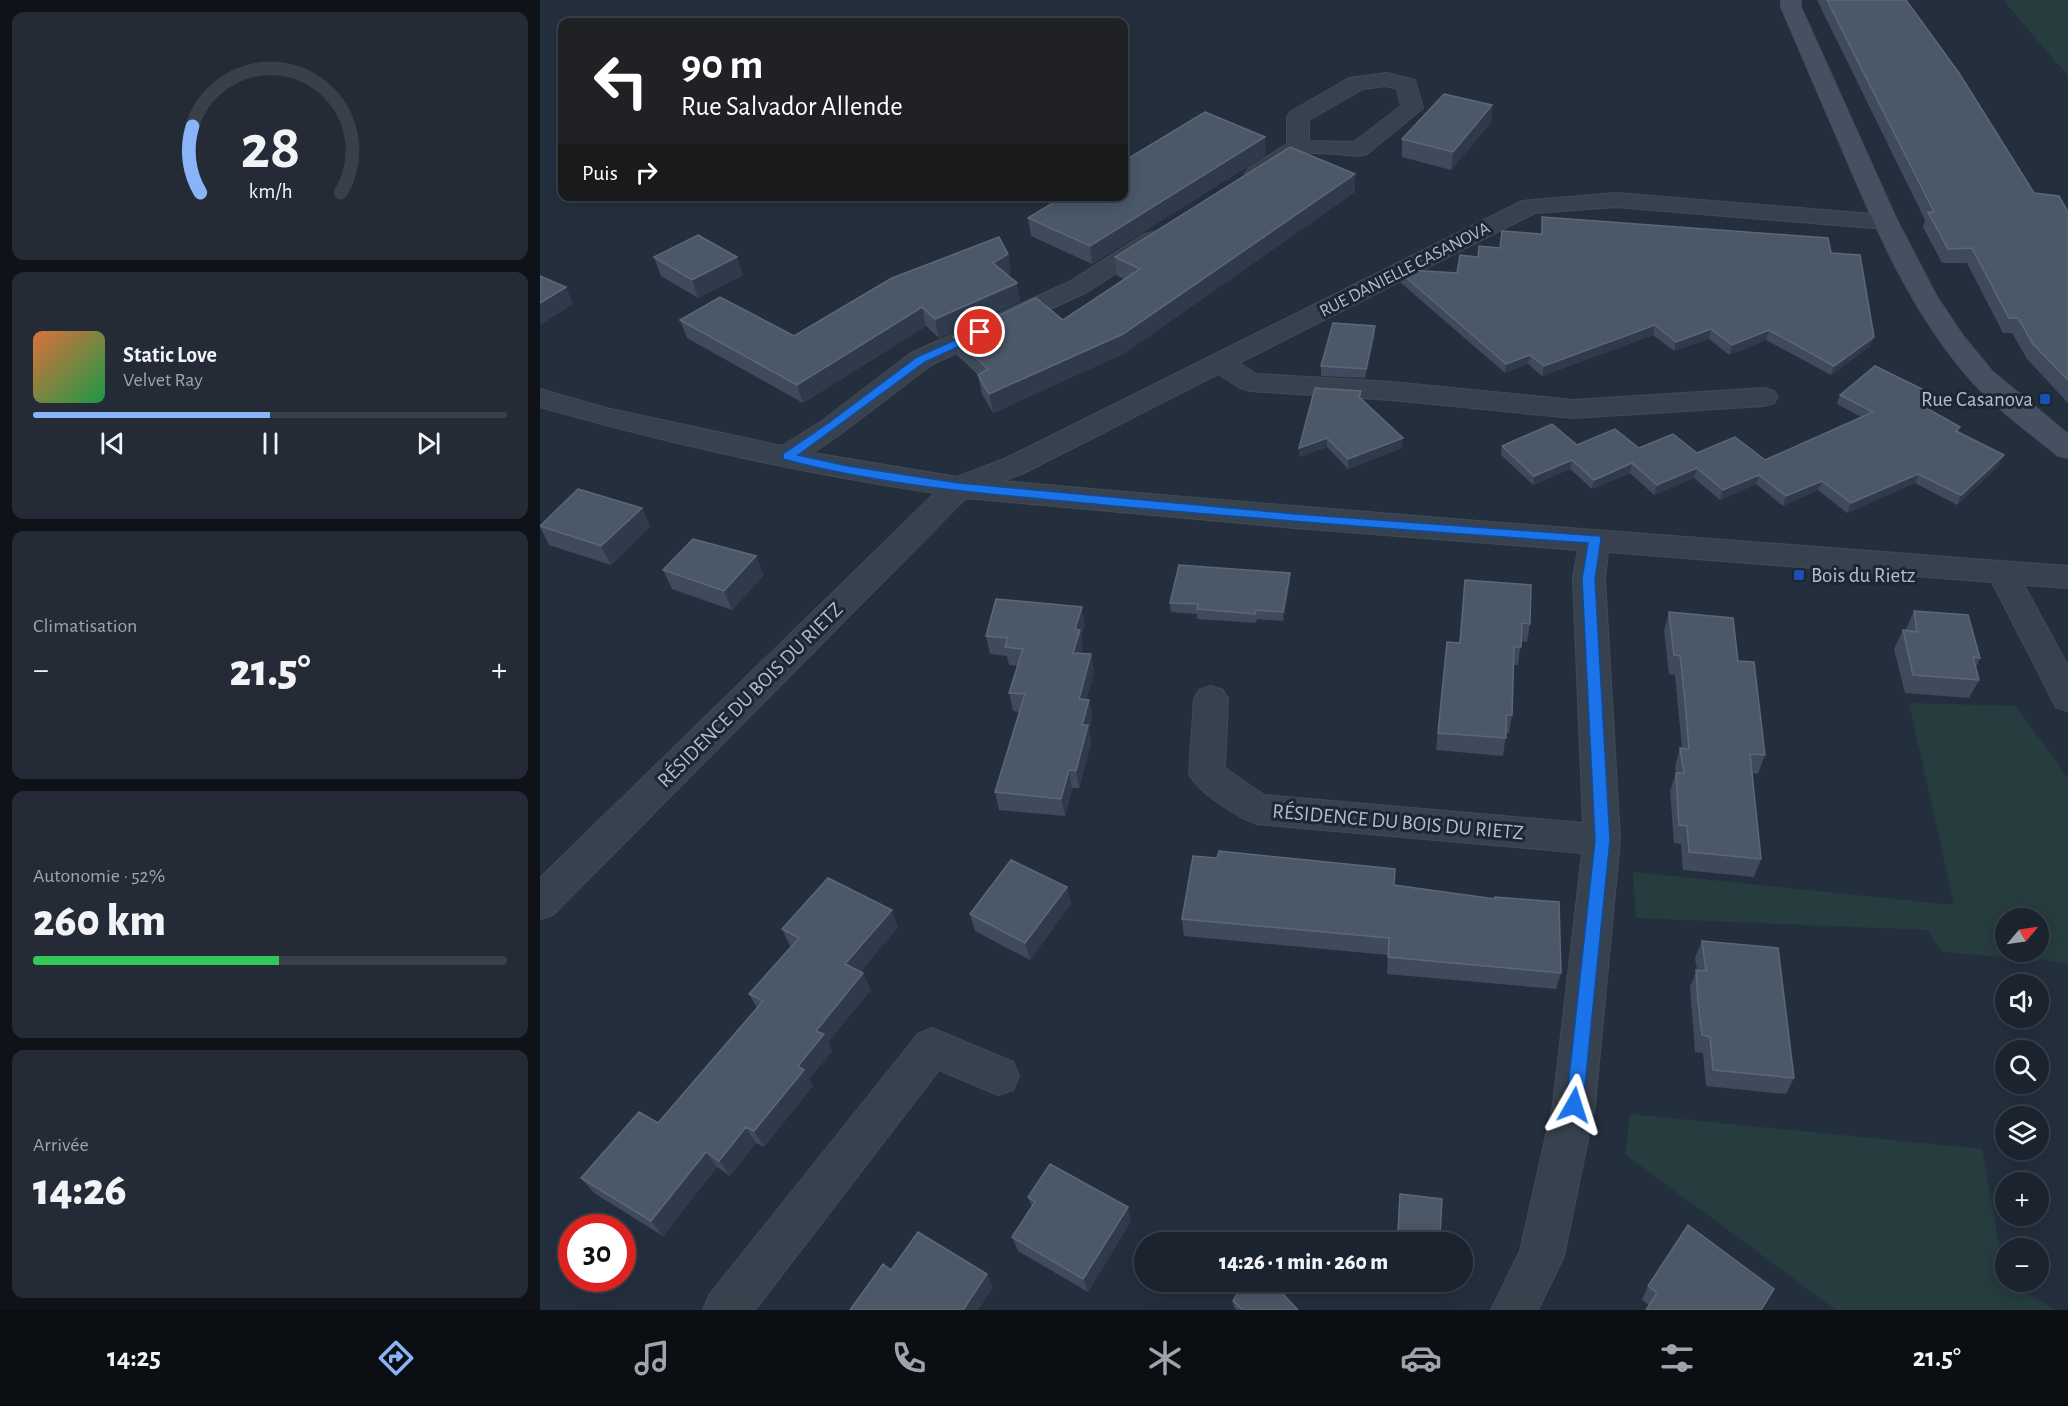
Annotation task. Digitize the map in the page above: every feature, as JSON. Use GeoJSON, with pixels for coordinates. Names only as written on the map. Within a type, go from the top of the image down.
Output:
{"type":"FeatureCollection","features":[{"type":"Feature","properties":{"kind":"street"},"geometry":{"type":"LineString","coordinates":[[1791,0],[1791,7],[1885,222],[1920,292],[1967,358],[2013,404],[2068,449]]}},
{"type":"Feature","properties":{"kind":"street"},"geometry":{"type":"LineString","coordinates":[[1238,185],[1298,147]]}},
{"type":"Feature","properties":{"kind":"street","name":"RUE DANIELLE CASANOVA"},"geometry":{"type":"LineString","coordinates":[[959,487],[1014,466],[1530,206],[1616,200],[1885,222]]}},
{"type":"Feature","properties":{"kind":"street"},"geometry":{"type":"LineString","coordinates":[[787,456],[831,427],[921,359],[1078,287],[1168,230]]}},
{"type":"Feature","properties":{"kind":"street"},"geometry":{"type":"LineString","coordinates":[[1220,363],[1250,382],[1392,391],[1573,409],[1764,397]]}},
{"type":"Feature","properties":{"kind":"street"},"geometry":{"type":"LineString","coordinates":[[540,398],[603,416],[848,470],[959,487],[1296,518],[1595,539],[2068,577]]}},
{"type":"Feature","properties":{"kind":"street","name":"RÉSIDENCE DU BOIS DU RIETZ"},"geometry":{"type":"LineString","coordinates":[[540,903],[959,487]]}},
{"type":"Feature","properties":{"kind":"street"},"geometry":{"type":"LineString","coordinates":[[1514,1310],[1541,1256],[1574,1105],[1602,840],[1589,579],[1595,539]]}},
{"type":"Feature","properties":{"kind":"street"},"geometry":{"type":"LineString","coordinates":[[2003,573],[2068,698]]}},
{"type":"Feature","properties":{"kind":"street","name":"RÉSIDENCE DU BOIS DU RIETZ"},"geometry":{"type":"LineString","coordinates":[[1211,699],[1207,774],[1257,809],[1602,840]]}},
{"type":"Feature","properties":{"kind":"street"},"geometry":{"type":"LineString","coordinates":[[726,1310],[933,1047],[998,1076]]}},
{"type":"Feature","properties":{"kind":"green space"},"geometry":{"type":"Polygon","coordinates":[[[2003,0],[2068,0],[2068,76],[2003,0]]]}},
{"type":"Feature","properties":{"kind":"green space"},"geometry":{"type":"Polygon","coordinates":[[[1909,703],[2016,706],[2068,778],[2068,963],[2049,961],[2049,908],[1995,908],[1995,957],[1942,952],[1927,930],[1636,918],[1633,872],[1954,905],[1909,703]]]}},
{"type":"Feature","properties":{"kind":"green space"},"geometry":{"type":"Polygon","coordinates":[[[1630,1114],[1982,1149],[1998,1238],[1995,1238],[1995,1292],[2025,1292],[2055,1310],[1836,1310],[1625,1154],[1630,1114]]]}},
{"type":"Feature","properties":{"kind":"building"},"geometry":{"type":"Polygon","coordinates":[[[1827,0],[1906,0],[1959,73],[2034,193],[2059,196],[2068,212],[2068,380],[2033,344],[2018,318],[2009,318],[1972,248],[1948,249],[1928,212],[1934,212],[1827,0]]]}},
{"type":"Feature","properties":{"kind":"building"},"geometry":{"type":"Polygon","coordinates":[[[1444,94],[1492,105],[1453,152],[1402,139],[1444,94]]]}},
{"type":"Feature","properties":{"kind":"building"},"geometry":{"type":"Polygon","coordinates":[[[1205,112],[1265,137],[1090,246],[1028,218],[1056,201],[1128,201],[1128,159],[1205,112]]]}},
{"type":"Feature","properties":{"kind":"building"},"geometry":{"type":"Polygon","coordinates":[[[1290,147],[1355,174],[1123,334],[989,394],[978,375],[988,369],[953,337],[1036,298],[1063,320],[1140,269],[1115,257],[1290,147]]]}},
{"type":"Feature","properties":{"kind":"building"},"geometry":{"type":"Polygon","coordinates":[[[1542,217],[1828,238],[1831,253],[1860,255],[1874,337],[1834,366],[1769,330],[1732,345],[1711,329],[1676,342],[1655,325],[1544,366],[1530,355],[1506,364],[1402,274],[1409,270],[1457,273],[1460,255],[1478,257],[1479,246],[1500,248],[1502,231],[1542,234],[1542,217]]]}},
{"type":"Feature","properties":{"kind":"building"},"geometry":{"type":"Polygon","coordinates":[[[698,235],[737,257],[692,280],[654,257],[698,235]]]}},
{"type":"Feature","properties":{"kind":"building"},"geometry":{"type":"Polygon","coordinates":[[[999,237],[1008,254],[993,263],[1017,283],[935,319],[922,307],[797,385],[680,320],[720,297],[794,336],[892,278],[999,237]]]}},
{"type":"Feature","properties":{"kind":"building"},"geometry":{"type":"Polygon","coordinates":[[[540,276],[566,287],[540,303],[540,276]]]}},
{"type":"Feature","properties":{"kind":"building"},"geometry":{"type":"Polygon","coordinates":[[[1333,323],[1375,326],[1366,369],[1321,366],[1333,323]]]}},
{"type":"Feature","properties":{"kind":"building"},"geometry":{"type":"Polygon","coordinates":[[[1875,366],[1934,395],[1921,405],[1960,427],[1956,431],[2004,455],[1961,495],[1918,474],[1851,503],[1822,481],[1786,496],[1759,475],[1723,490],[1697,468],[1657,485],[1632,463],[1594,480],[1572,460],[1534,476],[1502,446],[1552,424],[1577,445],[1615,429],[1639,448],[1673,434],[1697,453],[1735,437],[1765,460],[1873,412],[1840,395],[1875,366]]]}},
{"type":"Feature","properties":{"kind":"building"},"geometry":{"type":"Polygon","coordinates":[[[1315,388],[1361,391],[1359,397],[1403,438],[1348,459],[1327,438],[1299,448],[1315,388]]]}},
{"type":"Feature","properties":{"kind":"building"},"geometry":{"type":"Polygon","coordinates":[[[578,489],[642,508],[601,546],[540,526],[578,489]]]}},
{"type":"Feature","properties":{"kind":"building"},"geometry":{"type":"Polygon","coordinates":[[[693,539],[756,556],[724,591],[663,570],[693,539]]]}},
{"type":"Feature","properties":{"kind":"building"},"geometry":{"type":"Polygon","coordinates":[[[1179,565],[1290,573],[1283,612],[1256,610],[1255,614],[1197,609],[1198,604],[1170,603],[1179,565]]]}},
{"type":"Feature","properties":{"kind":"building"},"geometry":{"type":"Polygon","coordinates":[[[1465,580],[1531,585],[1530,624],[1522,623],[1521,647],[1514,647],[1512,715],[1506,715],[1506,738],[1438,733],[1447,642],[1460,643],[1465,580]]]}},
{"type":"Feature","properties":{"kind":"building"},"geometry":{"type":"Polygon","coordinates":[[[996,599],[1082,607],[1075,629],[1080,630],[1073,653],[1091,654],[1079,699],[1089,700],[1082,725],[1088,725],[1076,771],[1069,770],[1061,799],[995,792],[1025,694],[1009,693],[1023,649],[1005,647],[1008,638],[986,636],[996,599]]]}},
{"type":"Feature","properties":{"kind":"building"},"geometry":{"type":"Polygon","coordinates":[[[1914,611],[1968,615],[1980,658],[1973,657],[1979,680],[1913,675],[1903,630],[1917,632],[1914,611]]]}},
{"type":"Feature","properties":{"kind":"building"},"geometry":{"type":"Polygon","coordinates":[[[1669,612],[1733,618],[1738,661],[1754,662],[1765,755],[1750,754],[1761,859],[1689,852],[1687,826],[1679,825],[1676,773],[1684,773],[1680,748],[1689,749],[1685,701],[1680,656],[1674,655],[1669,612]]]}},
{"type":"Feature","properties":{"kind":"building"},"geometry":{"type":"Polygon","coordinates":[[[1219,851],[1395,869],[1394,885],[1495,899],[1495,897],[1559,902],[1561,973],[1388,957],[1389,938],[1182,919],[1193,856],[1217,858],[1219,851]]]}},
{"type":"Feature","properties":{"kind":"building"},"geometry":{"type":"Polygon","coordinates":[[[1011,860],[1067,887],[1025,943],[970,914],[1011,860]]]}},
{"type":"Feature","properties":{"kind":"building"},"geometry":{"type":"Polygon","coordinates":[[[828,878],[892,910],[845,964],[863,973],[816,1031],[824,1034],[798,1066],[804,1070],[754,1131],[746,1127],[719,1161],[706,1152],[651,1221],[581,1178],[639,1112],[658,1123],[763,1001],[749,994],[799,938],[782,929],[828,878]]]}},
{"type":"Feature","properties":{"kind":"building"},"geometry":{"type":"Polygon","coordinates":[[[1702,941],[1778,948],[1794,1078],[1713,1070],[1710,1037],[1702,1035],[1698,1002],[1696,970],[1706,971],[1702,941]]]}},
{"type":"Feature","properties":{"kind":"building"},"geometry":{"type":"Polygon","coordinates":[[[1050,1164],[1128,1207],[1083,1279],[1012,1237],[1035,1202],[1028,1197],[1050,1164]]]}},
{"type":"Feature","properties":{"kind":"building"},"geometry":{"type":"Polygon","coordinates":[[[1400,1194],[1442,1199],[1440,1232],[1398,1231],[1400,1194]]]}},
{"type":"Feature","properties":{"kind":"building"},"geometry":{"type":"Polygon","coordinates":[[[1688,1225],[1774,1289],[1761,1310],[1646,1310],[1657,1293],[1648,1286],[1688,1225]]]}},
{"type":"Feature","properties":{"kind":"building"},"geometry":{"type":"Polygon","coordinates":[[[918,1232],[987,1274],[963,1310],[850,1310],[883,1264],[891,1270],[918,1232]]]}},
{"type":"Feature","properties":{"kind":"building"},"geometry":{"type":"Polygon","coordinates":[[[1238,1292],[1281,1292],[1298,1310],[1243,1310],[1233,1301],[1238,1292]]]}},
{"type":"Feature","properties":{"kind":"place","name":"Rue Casanova"},"geometry":{"type":"Point","coordinates":[2045,399]}},
{"type":"Feature","properties":{"kind":"place","name":"Bois du Rietz"},"geometry":{"type":"Point","coordinates":[1799,575]}},
{"type":"Feature","properties":{"kind":"route"},"geometry":{"type":"LineString","coordinates":[[980,332],[921,359],[831,427],[787,456],[848,470],[959,487],[1296,518],[1595,539],[1589,579],[1602,840],[1574,1105]]}}]}
